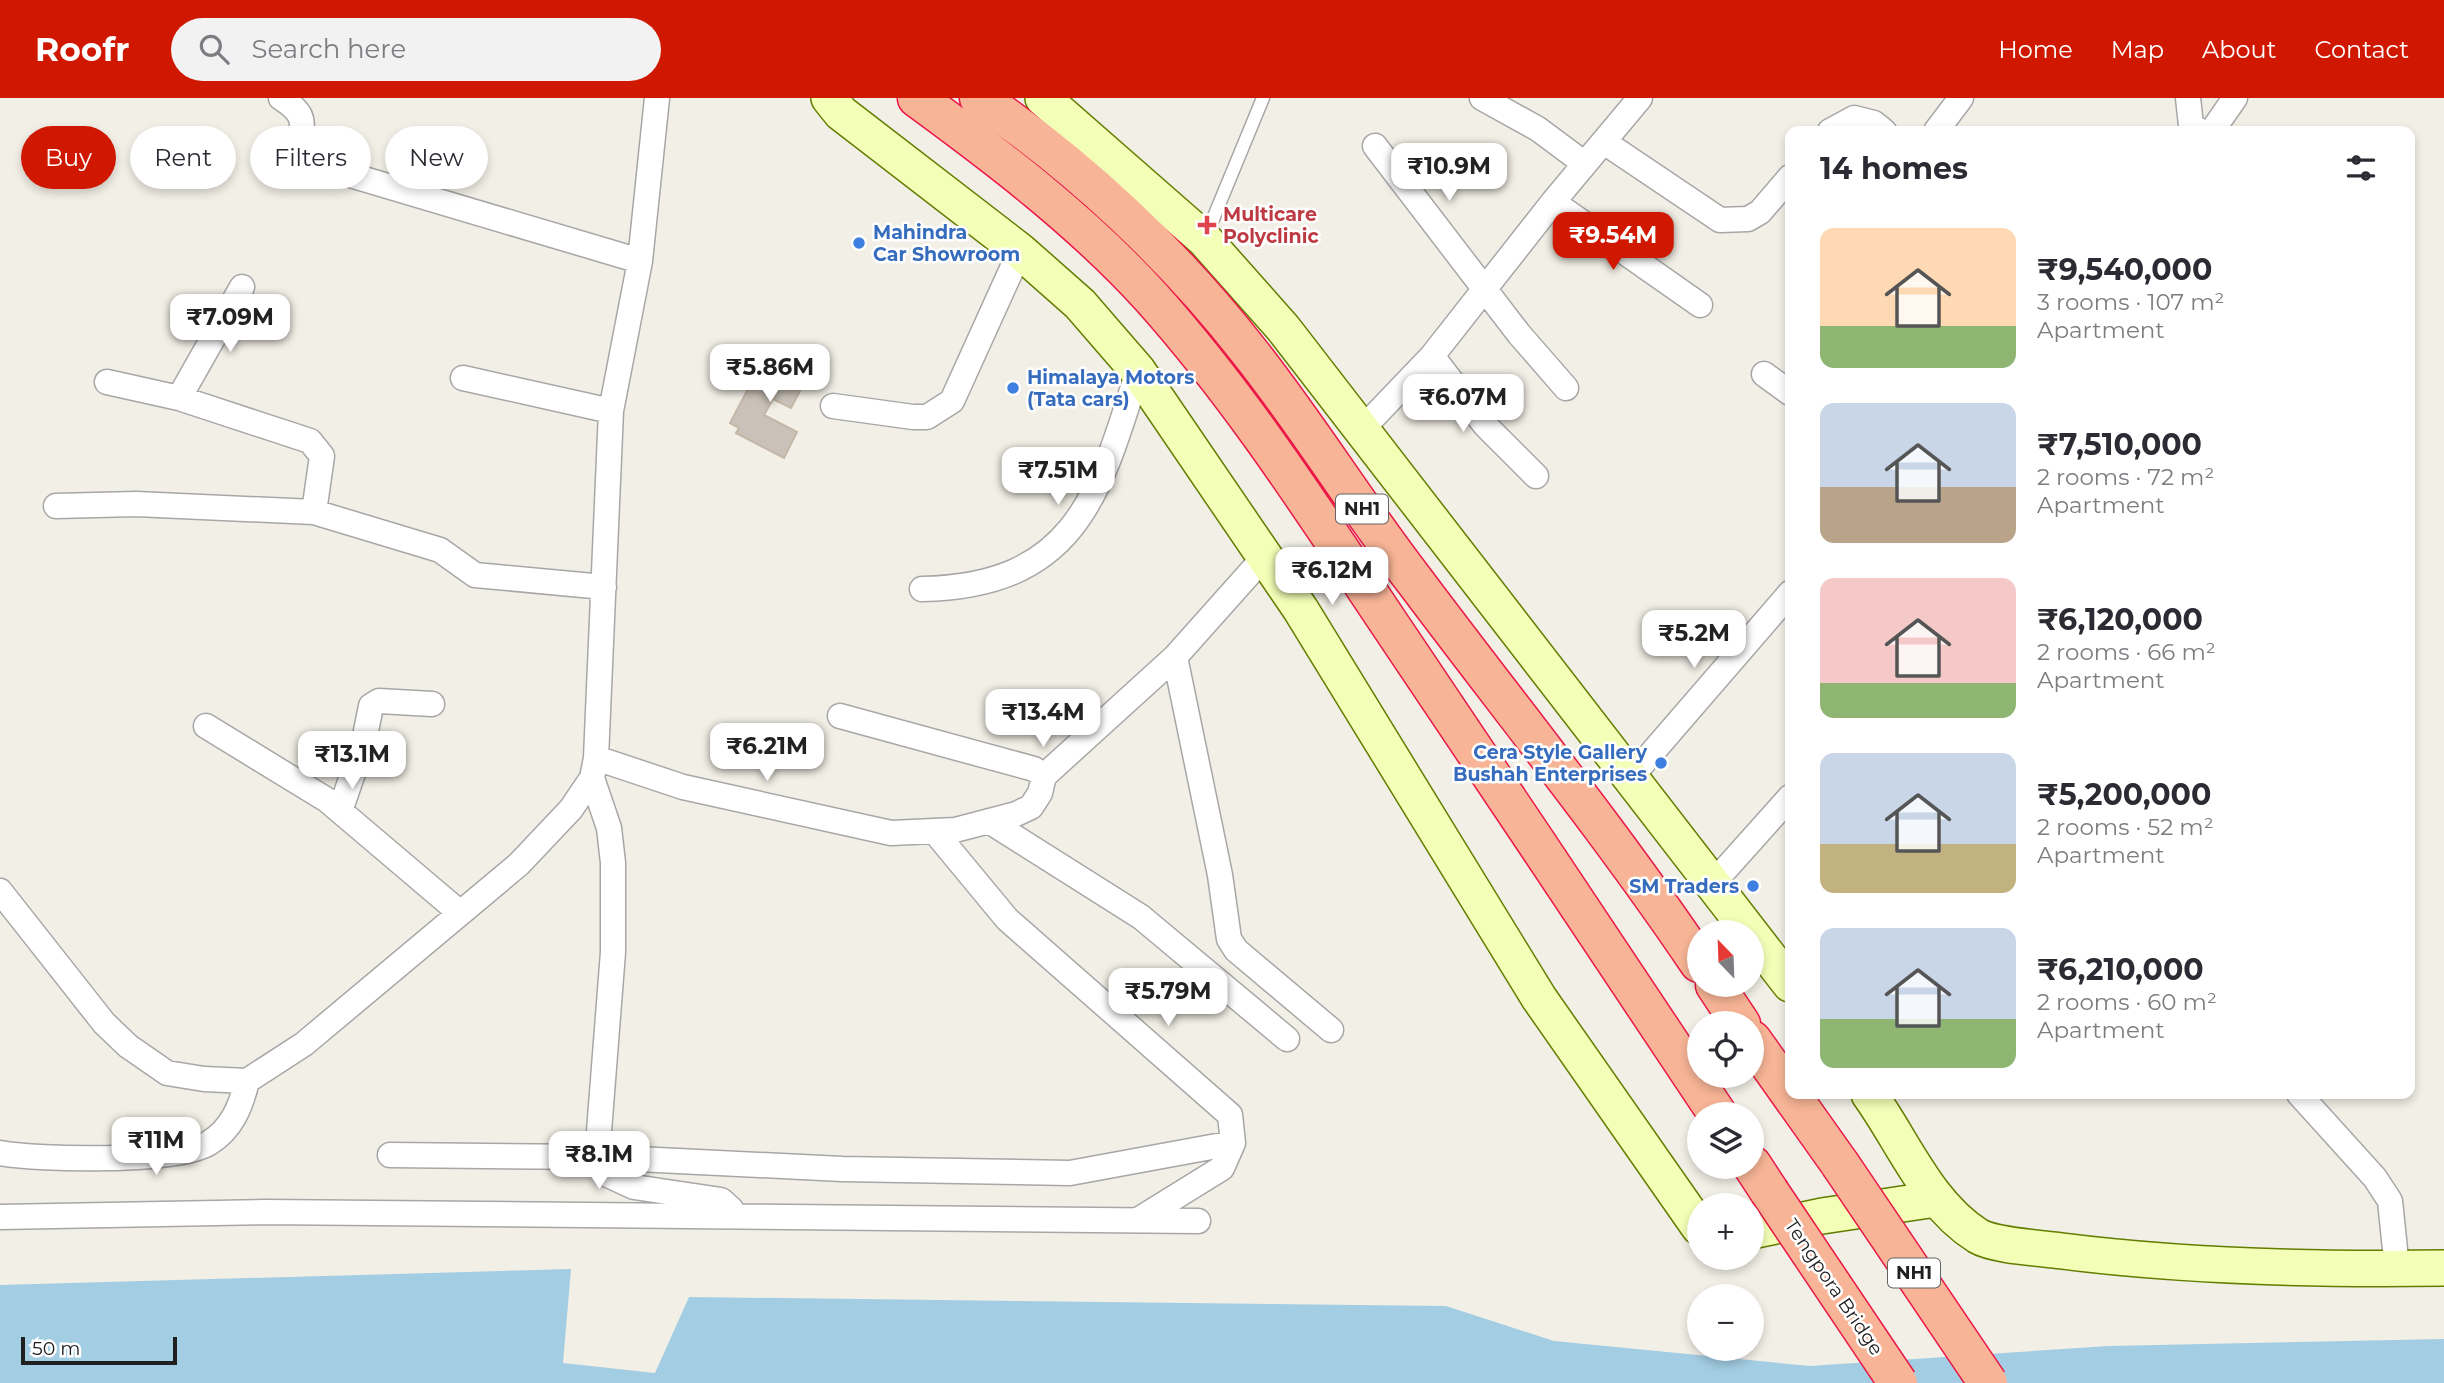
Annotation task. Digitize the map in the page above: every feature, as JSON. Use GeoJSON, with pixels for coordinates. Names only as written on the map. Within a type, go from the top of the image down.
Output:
{"type":"FeatureCollection","features":[{"type":"Feature","properties":{"kind":"highway","name":"NH1"},"geometry":{"type":"LineString","coordinates":[[917,98],[1004,164],[1107,253],[1150,295],[1221,381],[1307,502],[1709,1102]]}},
{"type":"Feature","properties":{"kind":"highway","name":"NH1"},"geometry":{"type":"LineString","coordinates":[[979,98],[1085,181],[1141,232],[1210,303],[1295,412],[1412,578],[1588,809],[1687,946]]}},
{"type":"Feature","properties":{"kind":"highway","name":"NH1"},"geometry":{"type":"LineString","coordinates":[[1764,1057],[1785,1086]]}},
{"type":"Feature","properties":{"kind":"highway","name":"NH1"},"geometry":{"type":"LineString","coordinates":[[1794,1099],[1988,1383]]}},
{"type":"Feature","properties":{"kind":"highway","name":"Tengpora Bridge"},"geometry":{"type":"LineString","coordinates":[[1761,1179],[1898,1383]]}},
{"type":"Feature","properties":{"kind":"main road"},"geometry":{"type":"LineString","coordinates":[[829,98],[841,113],[1020,251],[1080,304],[1138,371],[1266,555],[1539,998],[1687,1210]]}},
{"type":"Feature","properties":{"kind":"main road"},"geometry":{"type":"LineString","coordinates":[[1043,98],[1204,239],[1283,328],[1363,428],[1785,977]]}},
{"type":"Feature","properties":{"kind":"main road"},"geometry":{"type":"LineString","coordinates":[[1872,1099],[1936,1199],[1959,1222],[1981,1238],[2046,1249],[2215,1266],[2444,1268]]}},
{"type":"Feature","properties":{"kind":"main road"},"geometry":{"type":"LineString","coordinates":[[1764,1228],[1822,1216],[1936,1199]]}},
{"type":"Feature","properties":{"kind":"street"},"geometry":{"type":"LineString","coordinates":[[281,98],[297,108],[302,118],[304,125],[299,142],[310,163],[640,261]]}},
{"type":"Feature","properties":{"kind":"street"},"geometry":{"type":"LineString","coordinates":[[1482,98],[1538,129],[1585,164]]}},
{"type":"Feature","properties":{"kind":"street"},"geometry":{"type":"LineString","coordinates":[[1363,428],[1432,356],[1553,201],[1640,98]]}},
{"type":"Feature","properties":{"kind":"street"},"geometry":{"type":"LineString","coordinates":[[1940,126],[1961,98]]}},
{"type":"Feature","properties":{"kind":"street"},"geometry":{"type":"LineString","coordinates":[[2188,98],[2196,126]]}},
{"type":"Feature","properties":{"kind":"street"},"geometry":{"type":"LineString","coordinates":[[2202,126],[2235,98]]}},
{"type":"Feature","properties":{"kind":"street"},"geometry":{"type":"LineString","coordinates":[[659,101],[640,261],[611,411],[594,768],[609,828],[613,863],[613,952],[597,1157],[608,1175],[634,1187],[721,1200],[737,1215]]}},
{"type":"Feature","properties":{"kind":"street"},"geometry":{"type":"LineString","coordinates":[[1839,126],[1854,118],[1878,126]]}},
{"type":"Feature","properties":{"kind":"street"},"geometry":{"type":"LineString","coordinates":[[1604,142],[1720,220],[1748,219],[1759,212],[1785,183]]}},
{"type":"Feature","properties":{"kind":"street"},"geometry":{"type":"LineString","coordinates":[[1375,146],[1566,388]]}},
{"type":"Feature","properties":{"kind":"street"},"geometry":{"type":"LineString","coordinates":[[1553,201],[1700,305]]}},
{"type":"Feature","properties":{"kind":"street"},"geometry":{"type":"LineString","coordinates":[[833,406],[927,417],[951,401],[1020,251]]}},
{"type":"Feature","properties":{"kind":"street"},"geometry":{"type":"LineString","coordinates":[[179,398],[242,288]]}},
{"type":"Feature","properties":{"kind":"street"},"geometry":{"type":"LineString","coordinates":[[1432,356],[1485,425],[1536,476]]}},
{"type":"Feature","properties":{"kind":"street"},"geometry":{"type":"LineString","coordinates":[[922,589],[956,589],[993,582],[1021,571],[1059,543],[1088,505],[1101,479],[1138,371]]}},
{"type":"Feature","properties":{"kind":"street"},"geometry":{"type":"LineString","coordinates":[[1764,374],[1785,389]]}},
{"type":"Feature","properties":{"kind":"street"},"geometry":{"type":"LineString","coordinates":[[463,378],[611,411]]}},
{"type":"Feature","properties":{"kind":"street"},"geometry":{"type":"LineString","coordinates":[[107,382],[179,398],[310,441],[322,456],[314,513]]}},
{"type":"Feature","properties":{"kind":"street"},"geometry":{"type":"LineString","coordinates":[[55,506],[136,504],[314,513],[440,550],[475,575],[604,587]]}},
{"type":"Feature","properties":{"kind":"street"},"geometry":{"type":"LineString","coordinates":[[594,768],[891,833],[934,832],[989,821],[1031,807],[1040,793],[1044,776],[1175,657],[1266,555]]}},
{"type":"Feature","properties":{"kind":"street"},"geometry":{"type":"LineString","coordinates":[[1632,776],[1785,599]]}},
{"type":"Feature","properties":{"kind":"street"},"geometry":{"type":"LineString","coordinates":[[1175,657],[1220,875],[1230,939],[1236,950],[1331,1030]]}},
{"type":"Feature","properties":{"kind":"street"},"geometry":{"type":"LineString","coordinates":[[340,811],[364,741],[371,706],[379,701],[432,704]]}},
{"type":"Feature","properties":{"kind":"street"},"geometry":{"type":"LineString","coordinates":[[840,716],[1019,765],[1044,776]]}},
{"type":"Feature","properties":{"kind":"street"},"geometry":{"type":"LineString","coordinates":[[205,726],[340,811],[459,912]]}},
{"type":"Feature","properties":{"kind":"street"},"geometry":{"type":"LineString","coordinates":[[0,891],[104,1023],[128,1046],[167,1073],[204,1079],[247,1081],[304,1044],[519,864],[571,809],[594,768]]}},
{"type":"Feature","properties":{"kind":"street"},"geometry":{"type":"LineString","coordinates":[[1714,882],[1785,803]]}},
{"type":"Feature","properties":{"kind":"street"},"geometry":{"type":"LineString","coordinates":[[989,821],[1141,917],[1287,1039]]}},
{"type":"Feature","properties":{"kind":"street"},"geometry":{"type":"LineString","coordinates":[[934,832],[1007,919],[1218,1101],[1230,1115],[1233,1143],[1222,1168],[1138,1220]]}},
{"type":"Feature","properties":{"kind":"street"},"geometry":{"type":"LineString","coordinates":[[0,1153],[80,1160],[180,1152],[207,1144],[229,1127],[242,1102],[247,1081]]}},
{"type":"Feature","properties":{"kind":"street"},"geometry":{"type":"LineString","coordinates":[[2304,1099],[2375,1178],[2390,1201],[2397,1269]]}},
{"type":"Feature","properties":{"kind":"street"},"geometry":{"type":"LineString","coordinates":[[390,1155],[597,1157],[842,1170],[1070,1174],[1233,1143]]}},
{"type":"Feature","properties":{"kind":"street"},"geometry":{"type":"LineString","coordinates":[[0,1217],[265,1212],[1198,1221]]}},
{"type":"Feature","properties":{"kind":"lane"},"geometry":{"type":"LineString","coordinates":[[1204,239],[1263,98]]}},
{"type":"Feature","properties":{"kind":"water"},"geometry":{"type":"Polygon","coordinates":[[[571,1269],[563,1363],[655,1373],[689,1297],[1446,1306],[1554,1341],[1687,1354],[1687,1361],[1759,1361],[1810,1366],[2108,1346],[2444,1339],[2444,1383],[0,1383],[0,1285],[571,1269]]]}},
{"type":"Feature","properties":{"kind":"building"},"geometry":{"type":"Polygon","coordinates":[[[768,351],[810,372],[791,408],[773,399],[764,415],[797,432],[784,458],[736,433],[739,428],[730,423],[768,351]]]}},
{"type":"Feature","properties":{"kind":"place","name":"Multicare Polyclinic"},"geometry":{"type":"Point","coordinates":[1207,225]}},
{"type":"Feature","properties":{"kind":"place","name":"Mahindra Car Showroom"},"geometry":{"type":"Point","coordinates":[859,243]}},
{"type":"Feature","properties":{"kind":"place","name":"Himalaya Motors (Tata cars)"},"geometry":{"type":"Point","coordinates":[1013,388]}},
{"type":"Feature","properties":{"kind":"place","name":"Cera Style Gallery Bushah Enterprises"},"geometry":{"type":"Point","coordinates":[1661,763]}},
{"type":"Feature","properties":{"kind":"place","name":"SM Traders"},"geometry":{"type":"Point","coordinates":[1753,886]}}]}
